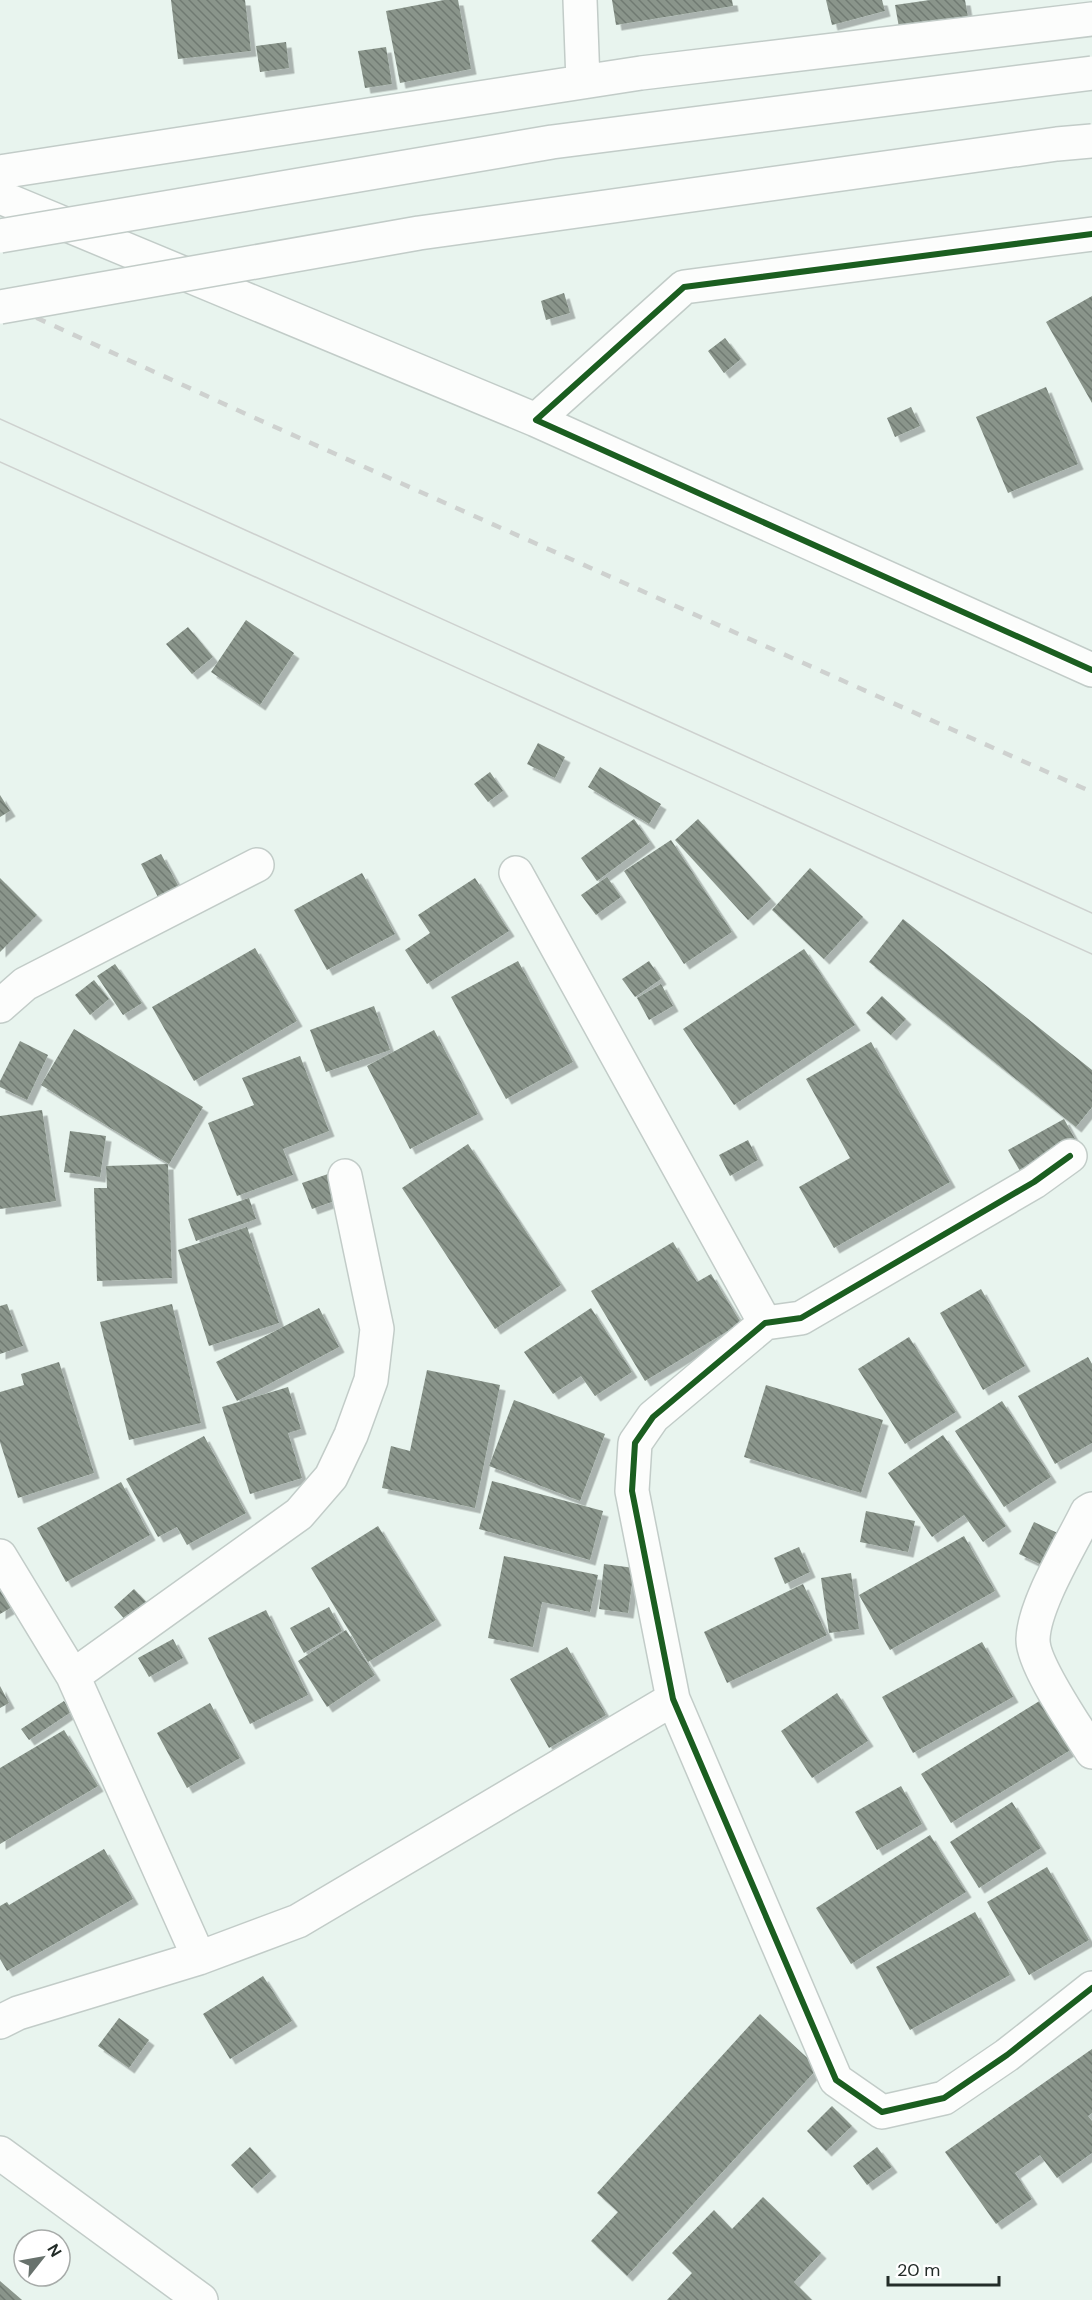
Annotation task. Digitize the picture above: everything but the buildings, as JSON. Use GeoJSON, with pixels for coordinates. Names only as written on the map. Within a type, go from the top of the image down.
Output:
{"type":"FeatureCollection","features":[{"type":"Feature","properties":{"kind":"street"},"geometry":{"type":"LineString","coordinates":[[580,0],[583,82]]}},
{"type":"Feature","properties":{"kind":"street"},"geometry":{"type":"LineString","coordinates":[[0,172],[583,82],[866,45],[1092,19]]}},
{"type":"Feature","properties":{"kind":"street"},"geometry":{"type":"LineString","coordinates":[[0,236],[552,142],[1092,73]]}},
{"type":"Feature","properties":{"kind":"street"},"geometry":{"type":"LineString","coordinates":[[0,307],[419,233],[1092,141]]}},
{"type":"Feature","properties":{"kind":"street"},"geometry":{"type":"LineString","coordinates":[[0,197],[536,420],[1092,670]]}},
{"type":"Feature","properties":{"kind":"street"},"geometry":{"type":"LineString","coordinates":[[536,420],[684,287],[1092,234]]}},
{"type":"Feature","properties":{"kind":"street"},"geometry":{"type":"LineString","coordinates":[[0,1006],[25,984],[257,865]]}},
{"type":"Feature","properties":{"kind":"street"},"geometry":{"type":"LineString","coordinates":[[516,873],[765,1323]]}},
{"type":"Feature","properties":{"kind":"street"},"geometry":{"type":"LineString","coordinates":[[1070,1156],[1034,1182],[801,1318],[765,1323],[653,1417],[635,1443],[632,1491],[673,1699],[836,2080],[882,2112],[944,2098],[1008,2055],[1092,1988]]}},
{"type":"Feature","properties":{"kind":"street"},"geometry":{"type":"LineString","coordinates":[[73,1676],[299,1514],[331,1477],[351,1435],[370,1380],[377,1329],[345,1176]]}},
{"type":"Feature","properties":{"kind":"street"},"geometry":{"type":"LineString","coordinates":[[1092,1509],[1087,1512],[1036,1613],[1032,1641],[1045,1676],[1092,1752]]}},
{"type":"Feature","properties":{"kind":"street"},"geometry":{"type":"LineString","coordinates":[[0,1556],[73,1676],[199,1958]]}},
{"type":"Feature","properties":{"kind":"street"},"geometry":{"type":"LineString","coordinates":[[0,2022],[18,2013],[199,1958],[298,1921],[673,1699]]}},
{"type":"Feature","properties":{"kind":"street"},"geometry":{"type":"LineString","coordinates":[[0,2152],[182,2295]]}},
{"type":"Feature","properties":{"kind":"tram line"},"geometry":{"type":"LineString","coordinates":[[0,419],[1092,913]]}},
{"type":"Feature","properties":{"kind":"tram line"},"geometry":{"type":"LineString","coordinates":[[0,462],[1092,954]]}},
{"type":"Feature","properties":{"kind":"railway"},"geometry":{"type":"LineString","coordinates":[[0,301],[246,414],[1092,792]]}},
{"type":"Feature","properties":{"kind":"cycle path"},"geometry":{"type":"LineString","coordinates":[[1092,234],[684,287],[536,420],[1092,670]]}},
{"type":"Feature","properties":{"kind":"cycle path"},"geometry":{"type":"LineString","coordinates":[[1070,1156],[1034,1182],[801,1318],[765,1323],[653,1417],[635,1443],[632,1491],[673,1699],[836,2080],[882,2112],[944,2098],[1007,2055],[1092,1988]]}}]}
